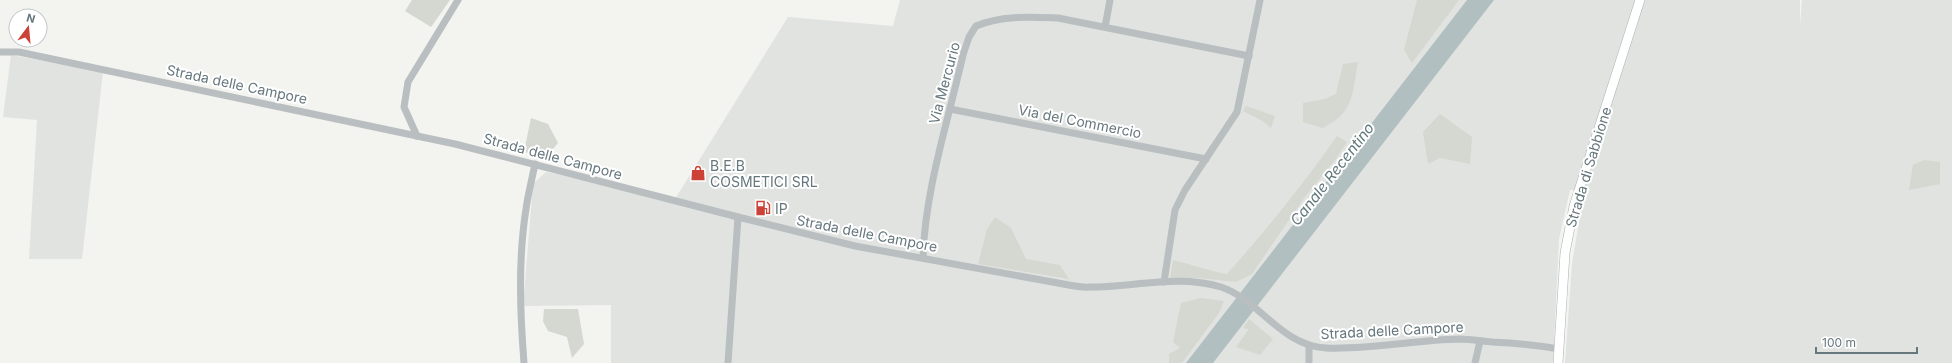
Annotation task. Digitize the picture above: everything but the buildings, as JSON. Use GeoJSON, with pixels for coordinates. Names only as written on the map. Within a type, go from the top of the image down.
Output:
{"type":"FeatureCollection","features":[{"type":"Feature","properties":{"kind":"main road","name":"Strada di Sabbione"},"geometry":{"type":"LineString","coordinates":[[1558,363],[1565,253],[1574,206],[1640,0]]}},
{"type":"Feature","properties":{"kind":"street"},"geometry":{"type":"LineString","coordinates":[[416,136],[404,107],[408,82],[458,0]]}},
{"type":"Feature","properties":{"kind":"street"},"geometry":{"type":"LineString","coordinates":[[1105,27],[1110,0]]}},
{"type":"Feature","properties":{"kind":"street"},"geometry":{"type":"LineString","coordinates":[[1164,282],[1175,210],[1185,190],[1237,112],[1260,0]]}},
{"type":"Feature","properties":{"kind":"street","name":"Via Mercurio"},"geometry":{"type":"LineString","coordinates":[[923,258],[924,234],[932,180],[963,55],[969,37],[976,26],[1001,19],[1030,17],[1058,18],[1249,56]]}},
{"type":"Feature","properties":{"kind":"street","name":"Strada delle Campore"},"geometry":{"type":"LineString","coordinates":[[0,52],[19,52],[416,136],[535,164],[738,218],[855,246],[1058,284],[1090,288],[1164,282],[1193,282],[1221,287],[1236,294],[1293,339],[1309,346],[1326,348],[1460,339],[1540,345],[1558,349]]}},
{"type":"Feature","properties":{"kind":"street","name":"Via del Commercio"},"geometry":{"type":"LineString","coordinates":[[950,110],[1206,159]]}},
{"type":"Feature","properties":{"kind":"street"},"geometry":{"type":"LineString","coordinates":[[524,363],[520,315],[521,259],[526,210],[535,164]]}},
{"type":"Feature","properties":{"kind":"street"},"geometry":{"type":"LineString","coordinates":[[728,363],[738,218]]}},
{"type":"Feature","properties":{"kind":"street"},"geometry":{"type":"LineString","coordinates":[[1475,363],[1480,341]]}},
{"type":"Feature","properties":{"kind":"street"},"geometry":{"type":"LineString","coordinates":[[1309,346],[1309,363]]}},
{"type":"Feature","properties":{"kind":"shaded area"},"geometry":{"type":"Polygon","coordinates":[[[412,0],[450,0],[431,27],[405,11],[412,0]]]}},
{"type":"Feature","properties":{"kind":"shaded area"},"geometry":{"type":"Polygon","coordinates":[[[900,0],[1800,0],[1800,26],[1802,0],[1952,0],[1952,363],[1565,363],[1572,263],[1582,205],[1590,189],[1570,190],[1559,239],[1553,363],[611,363],[611,305],[523,306],[533,184],[546,172],[675,199],[788,17],[893,26],[900,0]]]}},
{"type":"Feature","properties":{"kind":"shaded area"},"geometry":{"type":"Polygon","coordinates":[[[1417,0],[1459,0],[1412,63],[1404,50],[1417,0]]]}},
{"type":"Feature","properties":{"kind":"shaded area"},"geometry":{"type":"Polygon","coordinates":[[[1467,0],[1494,0],[1213,363],[1186,363],[1467,0]]]}},
{"type":"Feature","properties":{"kind":"shaded area"},"geometry":{"type":"Polygon","coordinates":[[[11,55],[103,71],[82,259],[29,259],[37,120],[3,117],[11,55]]]}},
{"type":"Feature","properties":{"kind":"shaded area"},"geometry":{"type":"Polygon","coordinates":[[[1358,62],[1353,93],[1341,116],[1322,128],[1303,122],[1303,103],[1325,99],[1336,94],[1343,64],[1358,62]]]}},
{"type":"Feature","properties":{"kind":"shaded area"},"geometry":{"type":"Polygon","coordinates":[[[1246,106],[1275,116],[1271,128],[1261,120],[1243,111],[1246,106]]]}},
{"type":"Feature","properties":{"kind":"shaded area"},"geometry":{"type":"Polygon","coordinates":[[[1440,114],[1472,137],[1470,164],[1440,158],[1428,164],[1423,132],[1440,114]]]}},
{"type":"Feature","properties":{"kind":"shaded area"},"geometry":{"type":"Polygon","coordinates":[[[531,118],[548,124],[558,143],[545,158],[524,152],[531,118]]]}},
{"type":"Feature","properties":{"kind":"shaded area"},"geometry":{"type":"Polygon","coordinates":[[[1337,136],[1347,142],[1336,159],[1304,198],[1252,274],[1236,282],[1199,278],[1170,279],[1173,260],[1227,274],[1284,207],[1337,136]]]}},
{"type":"Feature","properties":{"kind":"shaded area"},"geometry":{"type":"Polygon","coordinates":[[[1924,160],[1940,162],[1940,184],[1909,190],[1913,165],[1924,160]]]}},
{"type":"Feature","properties":{"kind":"shaded area"},"geometry":{"type":"Polygon","coordinates":[[[995,217],[1011,228],[1026,259],[1060,265],[1069,279],[978,264],[987,229],[995,217]]]}},
{"type":"Feature","properties":{"kind":"shaded area"},"geometry":{"type":"Polygon","coordinates":[[[1201,298],[1224,301],[1219,313],[1182,363],[1169,363],[1169,354],[1180,348],[1173,342],[1181,303],[1201,298]]]}},
{"type":"Feature","properties":{"kind":"shaded area"},"geometry":{"type":"Polygon","coordinates":[[[544,309],[578,309],[584,344],[572,358],[567,337],[548,331],[543,321],[544,309]]]}},
{"type":"Feature","properties":{"kind":"shaded area"},"geometry":{"type":"Polygon","coordinates":[[[1249,319],[1273,339],[1260,355],[1236,347],[1249,329],[1243,328],[1249,319]]]}},
{"type":"Feature","properties":{"kind":"place","name":"B.E.B COSMETICI SRL"},"geometry":{"type":"Point","coordinates":[698,173]}},
{"type":"Feature","properties":{"kind":"place","name":"IP"},"geometry":{"type":"Point","coordinates":[763,208]}},
{"type":"Feature","properties":{"kind":"water label","name":"Canale Recentino"},"geometry":{"type":"Point","coordinates":[1332,174]}}]}
